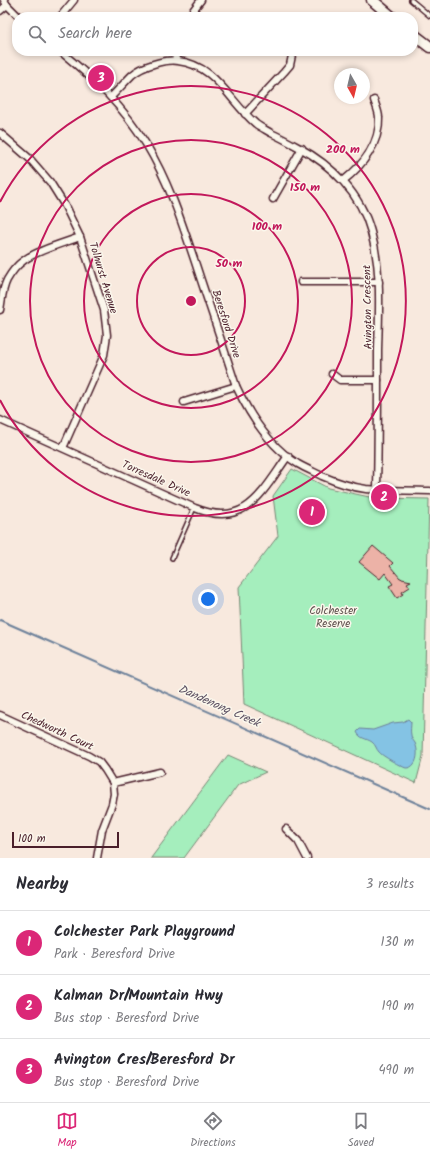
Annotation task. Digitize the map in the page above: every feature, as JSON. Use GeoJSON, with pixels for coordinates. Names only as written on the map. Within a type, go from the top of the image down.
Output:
{"type":"FeatureCollection","features":[{"type":"Feature","properties":{"kind":"main road"},"geometry":{"type":"LineString","coordinates":[[372,0],[386,12]]}},
{"type":"Feature","properties":{"kind":"main road"},"geometry":{"type":"LineString","coordinates":[[418,38],[428,47]]}},
{"type":"Feature","properties":{"kind":"street"},"geometry":{"type":"LineString","coordinates":[[64,12],[74,0]]}},
{"type":"Feature","properties":{"kind":"street"},"geometry":{"type":"LineString","coordinates":[[192,12],[201,0]]}},
{"type":"Feature","properties":{"kind":"street"},"geometry":{"type":"LineString","coordinates":[[0,11],[5,2],[14,12]]}},
{"type":"Feature","properties":{"kind":"street","name":"Beresford Drive"},"geometry":{"type":"LineString","coordinates":[[66,56],[111,97],[146,143],[162,172],[177,209],[236,386],[259,427],[272,442],[298,464],[335,481],[365,489],[430,490]]}},
{"type":"Feature","properties":{"kind":"street"},"geometry":{"type":"LineString","coordinates":[[176,56],[176,60]]}},
{"type":"Feature","properties":{"kind":"street"},"geometry":{"type":"LineString","coordinates":[[245,114],[290,65],[292,56]]}},
{"type":"Feature","properties":{"kind":"street","name":"Avington Crescent"},"geometry":{"type":"LineString","coordinates":[[111,97],[133,74],[146,67],[158,62],[176,60],[187,62],[208,72],[217,80],[245,114],[257,125],[302,148],[326,164],[354,194],[371,231],[378,264],[377,489]]}},
{"type":"Feature","properties":{"kind":"street"},"geometry":{"type":"LineString","coordinates":[[342,181],[362,164],[379,129],[379,116],[374,100]]}},
{"type":"Feature","properties":{"kind":"street","name":"Tolhurst Avenue"},"geometry":{"type":"LineString","coordinates":[[0,133],[30,159],[50,182],[65,206],[80,237],[104,310],[107,335],[104,355],[63,448]]}},
{"type":"Feature","properties":{"kind":"street"},"geometry":{"type":"LineString","coordinates":[[273,199],[302,148]]}},
{"type":"Feature","properties":{"kind":"street"},"geometry":{"type":"LineString","coordinates":[[0,310],[6,281],[23,261],[80,237]]}},
{"type":"Feature","properties":{"kind":"street"},"geometry":{"type":"LineString","coordinates":[[301,282],[379,282]]}},
{"type":"Feature","properties":{"kind":"street"},"geometry":{"type":"LineString","coordinates":[[332,374],[340,380],[378,380]]}},
{"type":"Feature","properties":{"kind":"street"},"geometry":{"type":"LineString","coordinates":[[184,402],[236,386]]}},
{"type":"Feature","properties":{"kind":"street","name":"Torresdale Drive"},"geometry":{"type":"LineString","coordinates":[[0,420],[209,513],[223,514],[239,511],[247,507],[264,489],[288,456]]}},
{"type":"Feature","properties":{"kind":"street","name":"Chedworth Court"},"geometry":{"type":"LineString","coordinates":[[0,715],[99,762],[110,776],[113,783]]}},
{"type":"Feature","properties":{"kind":"street"},"geometry":{"type":"LineString","coordinates":[[97,858],[102,830],[112,804],[114,794],[113,783],[160,772]]}},
{"type":"Feature","properties":{"kind":"street"},"geometry":{"type":"LineString","coordinates":[[286,829],[298,841],[307,858]]}},
{"type":"Feature","properties":{"kind":"lane"},"geometry":{"type":"LineString","coordinates":[[411,0],[430,16]]}},
{"type":"Feature","properties":{"kind":"lane"},"geometry":{"type":"LineString","coordinates":[[172,558],[195,508]]}},
{"type":"Feature","properties":{"kind":"green space","name":"Colchester Reserve"},"geometry":{"type":"Polygon","coordinates":[[[292,469],[328,488],[374,498],[429,499],[423,756],[416,783],[244,704],[239,587],[278,536],[273,496],[292,469]]]}},
{"type":"Feature","properties":{"kind":"green space"},"geometry":{"type":"Polygon","coordinates":[[[228,755],[266,772],[238,785],[184,858],[151,858],[228,755]]]}},
{"type":"Feature","properties":{"kind":"water"},"geometry":{"type":"Polygon","coordinates":[[[408,719],[411,722],[411,736],[416,745],[417,751],[415,762],[409,768],[392,761],[381,754],[373,743],[361,737],[357,732],[360,729],[373,730],[393,723],[403,722],[408,719]]]}},
{"type":"Feature","properties":{"kind":"building"},"geometry":{"type":"Polygon","coordinates":[[[373,546],[393,563],[390,566],[400,578],[411,581],[407,583],[410,587],[402,592],[403,594],[397,598],[389,586],[393,584],[385,573],[380,579],[359,562],[373,546]]]}},
{"type":"Feature","properties":{"kind":"waterway","name":"Dandenong Creek"},"geometry":{"type":"LineString","coordinates":[[0,620],[430,809]]}},
{"type":"Feature","properties":{"kind":"place","name":"Avington Cres/Beresford Dr"},"geometry":{"type":"Point","coordinates":[101,78]}},
{"type":"Feature","properties":{"kind":"place","name":"Kalman Dr/Mountain Hwy"},"geometry":{"type":"Point","coordinates":[384,497]}},
{"type":"Feature","properties":{"kind":"place","name":"Colchester Park Playground"},"geometry":{"type":"Point","coordinates":[312,512]}}]}
